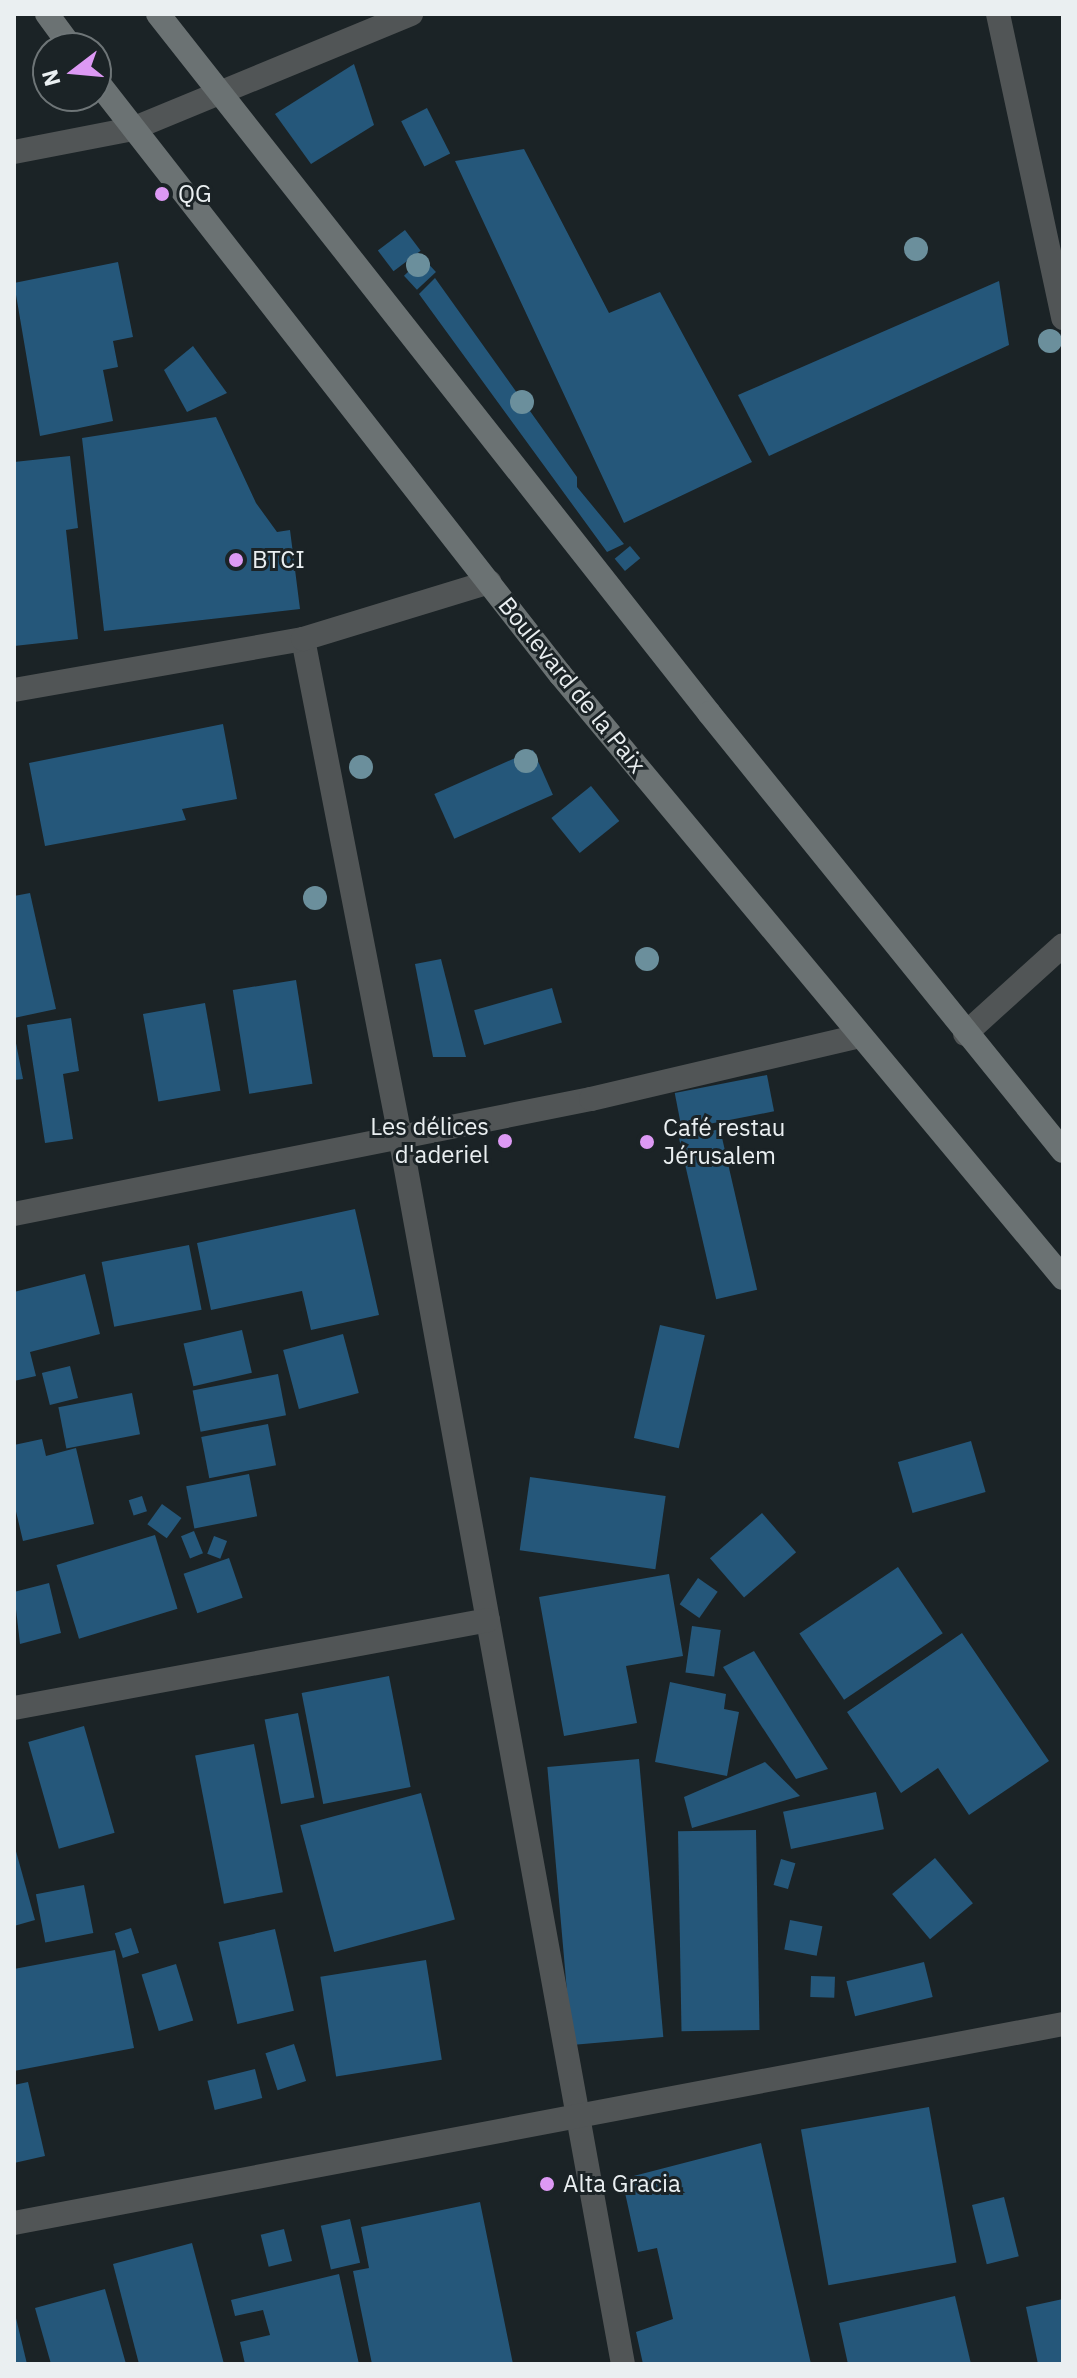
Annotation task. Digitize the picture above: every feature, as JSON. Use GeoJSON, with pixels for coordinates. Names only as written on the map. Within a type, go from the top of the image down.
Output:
{"type":"FeatureCollection","features":[{"type":"Feature","properties":{"kind":"main road"},"geometry":{"type":"LineString","coordinates":[[47,14],[60,32]]}},
{"type":"Feature","properties":{"kind":"main road"},"geometry":{"type":"LineString","coordinates":[[158,14],[217,95],[965,1034],[1063,1151]]}},
{"type":"Feature","properties":{"kind":"main road","name":"Boulevard de la Paix"},"geometry":{"type":"LineString","coordinates":[[112,102],[490,582],[859,1036],[1063,1278]]}},
{"type":"Feature","properties":{"kind":"street"},"geometry":{"type":"LineString","coordinates":[[14,152],[132,129],[217,95],[373,22],[411,14]]}},
{"type":"Feature","properties":{"kind":"street"},"geometry":{"type":"LineString","coordinates":[[998,14],[1063,318]]}},
{"type":"Feature","properties":{"kind":"street"},"geometry":{"type":"LineString","coordinates":[[14,690],[303,639],[490,582]]}},
{"type":"Feature","properties":{"kind":"street"},"geometry":{"type":"LineString","coordinates":[[303,639],[400,1136],[623,2364]]}},
{"type":"Feature","properties":{"kind":"street"},"geometry":{"type":"LineString","coordinates":[[965,1034],[1063,945]]}},
{"type":"Feature","properties":{"kind":"street"},"geometry":{"type":"LineString","coordinates":[[14,1214],[591,1099],[859,1036]]}},
{"type":"Feature","properties":{"kind":"street"},"geometry":{"type":"LineString","coordinates":[[14,1708],[488,1620]]}},
{"type":"Feature","properties":{"kind":"street"},"geometry":{"type":"LineString","coordinates":[[14,2223],[579,2119],[1063,2024]]}},
{"type":"Feature","properties":{"kind":"building"},"geometry":{"type":"Polygon","coordinates":[[[354,64],[374,125],[311,164],[275,114],[354,64]]]}},
{"type":"Feature","properties":{"kind":"building"},"geometry":{"type":"Polygon","coordinates":[[[427,108],[450,153],[424,167],[401,121],[427,108]]]}},
{"type":"Feature","properties":{"kind":"building"},"geometry":{"type":"Polygon","coordinates":[[[524,149],[609,313],[660,292],[752,462],[624,523],[455,161],[524,149]]]}},
{"type":"Feature","properties":{"kind":"building"},"geometry":{"type":"Polygon","coordinates":[[[405,230],[421,251],[393,271],[378,250],[405,230]]]}},
{"type":"Feature","properties":{"kind":"building"},"geometry":{"type":"Polygon","coordinates":[[[423,258],[436,272],[417,290],[404,276],[423,258]]]}},
{"type":"Feature","properties":{"kind":"building"},"geometry":{"type":"Polygon","coordinates":[[[118,262],[133,337],[113,341],[118,367],[103,370],[113,421],[40,436],[14,283],[118,262]]]}},
{"type":"Feature","properties":{"kind":"building"},"geometry":{"type":"Polygon","coordinates":[[[435,278],[577,477],[577,487],[624,544],[607,552],[419,294],[435,278]]]}},
{"type":"Feature","properties":{"kind":"building"},"geometry":{"type":"Polygon","coordinates":[[[999,281],[1009,345],[769,456],[738,395],[999,281]]]}},
{"type":"Feature","properties":{"kind":"building"},"geometry":{"type":"Polygon","coordinates":[[[193,346],[227,393],[187,412],[164,370],[193,346]]]}},
{"type":"Feature","properties":{"kind":"building"},"geometry":{"type":"Polygon","coordinates":[[[216,417],[256,503],[277,532],[290,530],[300,609],[104,631],[82,438],[216,417]]]}},
{"type":"Feature","properties":{"kind":"building"},"geometry":{"type":"Polygon","coordinates":[[[70,456],[78,528],[66,530],[78,639],[14,646],[14,462],[70,456]]]}},
{"type":"Feature","properties":{"kind":"building"},"geometry":{"type":"Polygon","coordinates":[[[630,546],[640,558],[625,571],[615,559],[630,546]]]}},
{"type":"Feature","properties":{"kind":"building"},"geometry":{"type":"Polygon","coordinates":[[[223,724],[237,799],[182,809],[186,820],[45,846],[29,763],[223,724]]]}},
{"type":"Feature","properties":{"kind":"building"},"geometry":{"type":"Polygon","coordinates":[[[533,750],[553,795],[454,839],[434,794],[533,750]]]}},
{"type":"Feature","properties":{"kind":"building"},"geometry":{"type":"Polygon","coordinates":[[[591,786],[619,821],[580,853],[551,818],[591,786]]]}},
{"type":"Feature","properties":{"kind":"building"},"geometry":{"type":"Polygon","coordinates":[[[30,893],[56,1009],[14,1018],[14,896],[30,893]]]}},
{"type":"Feature","properties":{"kind":"building"},"geometry":{"type":"Polygon","coordinates":[[[441,959],[466,1057],[433,1057],[415,964],[441,959]]]}},
{"type":"Feature","properties":{"kind":"building"},"geometry":{"type":"Polygon","coordinates":[[[296,980],[312,1084],[249,1094],[233,990],[296,980]]]}},
{"type":"Feature","properties":{"kind":"building"},"geometry":{"type":"Polygon","coordinates":[[[552,988],[562,1023],[484,1045],[474,1010],[552,988]]]}},
{"type":"Feature","properties":{"kind":"building"},"geometry":{"type":"Polygon","coordinates":[[[205,1003],[220,1091],[158,1102],[143,1014],[205,1003]]]}},
{"type":"Feature","properties":{"kind":"building"},"geometry":{"type":"Polygon","coordinates":[[[71,1018],[79,1071],[63,1074],[73,1139],[45,1143],[27,1025],[71,1018]]]}},
{"type":"Feature","properties":{"kind":"building"},"geometry":{"type":"Polygon","coordinates":[[[14,1033],[23,1079],[14,1080],[14,1033]]]}},
{"type":"Feature","properties":{"kind":"building"},"geometry":{"type":"Polygon","coordinates":[[[767,1075],[774,1111],[682,1129],[675,1093],[767,1075]]]}},
{"type":"Feature","properties":{"kind":"building"},"geometry":{"type":"Polygon","coordinates":[[[720,1129],[757,1290],[716,1299],[679,1138],[720,1129]]]}},
{"type":"Feature","properties":{"kind":"building"},"geometry":{"type":"Polygon","coordinates":[[[355,1209],[379,1315],[311,1330],[302,1291],[211,1310],[197,1243],[355,1209]]]}},
{"type":"Feature","properties":{"kind":"building"},"geometry":{"type":"Polygon","coordinates":[[[189,1245],[202,1310],[114,1327],[102,1262],[189,1245]]]}},
{"type":"Feature","properties":{"kind":"building"},"geometry":{"type":"Polygon","coordinates":[[[85,1274],[100,1334],[30,1352],[36,1376],[14,1381],[14,1292],[85,1274]]]}},
{"type":"Feature","properties":{"kind":"building"},"geometry":{"type":"Polygon","coordinates":[[[660,1325],[705,1335],[679,1448],[634,1438],[660,1325]]]}},
{"type":"Feature","properties":{"kind":"building"},"geometry":{"type":"Polygon","coordinates":[[[242,1330],[252,1373],[193,1386],[184,1343],[242,1330]]]}},
{"type":"Feature","properties":{"kind":"building"},"geometry":{"type":"Polygon","coordinates":[[[343,1334],[359,1393],[299,1409],[283,1350],[343,1334]]]}},
{"type":"Feature","properties":{"kind":"building"},"geometry":{"type":"Polygon","coordinates":[[[70,1366],[78,1398],[50,1405],[42,1373],[70,1366]]]}},
{"type":"Feature","properties":{"kind":"building"},"geometry":{"type":"Polygon","coordinates":[[[278,1374],[286,1415],[201,1432],[193,1391],[278,1374]]]}},
{"type":"Feature","properties":{"kind":"building"},"geometry":{"type":"Polygon","coordinates":[[[132,1393],[140,1434],[66,1449],[58,1407],[132,1393]]]}},
{"type":"Feature","properties":{"kind":"building"},"geometry":{"type":"Polygon","coordinates":[[[268,1424],[276,1465],[209,1478],[201,1437],[268,1424]]]}},
{"type":"Feature","properties":{"kind":"building"},"geometry":{"type":"Polygon","coordinates":[[[42,1439],[46,1456],[76,1448],[94,1524],[23,1541],[14,1503],[14,1445],[42,1439]]]}},
{"type":"Feature","properties":{"kind":"building"},"geometry":{"type":"Polygon","coordinates":[[[971,1441],[986,1492],[913,1513],[898,1462],[971,1441]]]}},
{"type":"Feature","properties":{"kind":"building"},"geometry":{"type":"Polygon","coordinates":[[[249,1474],[257,1516],[194,1528],[186,1486],[249,1474]]]}},
{"type":"Feature","properties":{"kind":"building"},"geometry":{"type":"Polygon","coordinates":[[[530,1477],[666,1496],[655,1569],[520,1550],[530,1477]]]}},
{"type":"Feature","properties":{"kind":"building"},"geometry":{"type":"Polygon","coordinates":[[[142,1496],[147,1511],[134,1516],[129,1500],[142,1496]]]}},
{"type":"Feature","properties":{"kind":"building"},"geometry":{"type":"Polygon","coordinates":[[[162,1504],[181,1518],[167,1538],[147,1524],[162,1504]]]}},
{"type":"Feature","properties":{"kind":"building"},"geometry":{"type":"Polygon","coordinates":[[[762,1513],[796,1552],[744,1598],[710,1558],[762,1513]]]}},
{"type":"Feature","properties":{"kind":"building"},"geometry":{"type":"Polygon","coordinates":[[[194,1531],[203,1553],[190,1558],[181,1536],[194,1531]]]}},
{"type":"Feature","properties":{"kind":"building"},"geometry":{"type":"Polygon","coordinates":[[[155,1535],[178,1609],[79,1639],[57,1565],[155,1535]]]}},
{"type":"Feature","properties":{"kind":"building"},"geometry":{"type":"Polygon","coordinates":[[[214,1536],[227,1541],[220,1559],[207,1554],[214,1536]]]}},
{"type":"Feature","properties":{"kind":"building"},"geometry":{"type":"Polygon","coordinates":[[[229,1558],[243,1598],[197,1613],[184,1574],[229,1558]]]}},
{"type":"Feature","properties":{"kind":"building"},"geometry":{"type":"Polygon","coordinates":[[[898,1567],[943,1633],[844,1700],[799,1634],[898,1567]]]}},
{"type":"Feature","properties":{"kind":"building"},"geometry":{"type":"Polygon","coordinates":[[[669,1574],[683,1656],[626,1666],[637,1723],[564,1736],[539,1597],[669,1574]]]}},
{"type":"Feature","properties":{"kind":"building"},"geometry":{"type":"Polygon","coordinates":[[[698,1578],[718,1592],[699,1618],[680,1604],[698,1578]]]}},
{"type":"Feature","properties":{"kind":"building"},"geometry":{"type":"Polygon","coordinates":[[[49,1583],[61,1633],[20,1644],[14,1592],[49,1583]]]}},
{"type":"Feature","properties":{"kind":"building"},"geometry":{"type":"Polygon","coordinates":[[[692,1626],[721,1630],[714,1677],[685,1673],[692,1626]]]}},
{"type":"Feature","properties":{"kind":"building"},"geometry":{"type":"Polygon","coordinates":[[[962,1633],[1049,1761],[969,1815],[938,1768],[901,1793],[847,1712],[962,1633]]]}},
{"type":"Feature","properties":{"kind":"building"},"geometry":{"type":"Polygon","coordinates":[[[754,1651],[828,1769],[796,1779],[723,1667],[754,1651]]]}},
{"type":"Feature","properties":{"kind":"building"},"geometry":{"type":"Polygon","coordinates":[[[389,1676],[411,1787],[323,1804],[302,1693],[389,1676]]]}},
{"type":"Feature","properties":{"kind":"building"},"geometry":{"type":"Polygon","coordinates":[[[670,1682],[726,1694],[724,1709],[739,1712],[727,1776],[655,1762],[670,1682]]]}},
{"type":"Feature","properties":{"kind":"building"},"geometry":{"type":"Polygon","coordinates":[[[298,1713],[314,1797],[281,1804],[265,1719],[298,1713]]]}},
{"type":"Feature","properties":{"kind":"building"},"geometry":{"type":"Polygon","coordinates":[[[84,1726],[115,1833],[59,1849],[28,1742],[84,1726]]]}},
{"type":"Feature","properties":{"kind":"building"},"geometry":{"type":"Polygon","coordinates":[[[254,1744],[283,1892],[224,1904],[195,1755],[254,1744]]]}},
{"type":"Feature","properties":{"kind":"building"},"geometry":{"type":"Polygon","coordinates":[[[639,1759],[663,2037],[572,2045],[547,1767],[639,1759]]]}},
{"type":"Feature","properties":{"kind":"building"},"geometry":{"type":"Polygon","coordinates":[[[765,1762],[800,1796],[692,1828],[684,1797],[765,1762]]]}},
{"type":"Feature","properties":{"kind":"building"},"geometry":{"type":"Polygon","coordinates":[[[876,1792],[884,1829],[791,1849],[783,1812],[876,1792]]]}},
{"type":"Feature","properties":{"kind":"building"},"geometry":{"type":"Polygon","coordinates":[[[421,1793],[455,1920],[334,1952],[300,1825],[421,1793]]]}},
{"type":"Feature","properties":{"kind":"building"},"geometry":{"type":"Polygon","coordinates":[[[756,1830],[759,2030],[682,2031],[678,1831],[756,1830]]]}},
{"type":"Feature","properties":{"kind":"building"},"geometry":{"type":"Polygon","coordinates":[[[14,1844],[35,1920],[14,1926],[14,1844]]]}},
{"type":"Feature","properties":{"kind":"building"},"geometry":{"type":"Polygon","coordinates":[[[935,1858],[973,1903],[930,1939],[892,1894],[935,1858]]]}},
{"type":"Feature","properties":{"kind":"building"},"geometry":{"type":"Polygon","coordinates":[[[781,1859],[795,1863],[788,1889],[774,1885],[781,1859]]]}},
{"type":"Feature","properties":{"kind":"building"},"geometry":{"type":"Polygon","coordinates":[[[84,1885],[93,1933],[45,1942],[36,1894],[84,1885]]]}},
{"type":"Feature","properties":{"kind":"building"},"geometry":{"type":"Polygon","coordinates":[[[790,1920],[822,1926],[817,1956],[784,1949],[790,1920]]]}},
{"type":"Feature","properties":{"kind":"building"},"geometry":{"type":"Polygon","coordinates":[[[131,1928],[139,1953],[123,1958],[115,1933],[131,1928]]]}},
{"type":"Feature","properties":{"kind":"building"},"geometry":{"type":"Polygon","coordinates":[[[275,1929],[294,2011],[237,2024],[218,1942],[275,1929]]]}},
{"type":"Feature","properties":{"kind":"building"},"geometry":{"type":"Polygon","coordinates":[[[115,1950],[134,2048],[14,2071],[14,1969],[115,1950]]]}},
{"type":"Feature","properties":{"kind":"building"},"geometry":{"type":"Polygon","coordinates":[[[426,1960],[442,2060],[336,2076],[320,1977],[426,1960]]]}},
{"type":"Feature","properties":{"kind":"building"},"geometry":{"type":"Polygon","coordinates":[[[924,1962],[933,1997],[855,2016],[846,1981],[924,1962]]]}},
{"type":"Feature","properties":{"kind":"building"},"geometry":{"type":"Polygon","coordinates":[[[176,1964],[193,2020],[159,2031],[142,1975],[176,1964]]]}},
{"type":"Feature","properties":{"kind":"building"},"geometry":{"type":"Polygon","coordinates":[[[811,1976],[835,1977],[834,1998],[810,1997],[811,1976]]]}},
{"type":"Feature","properties":{"kind":"building"},"geometry":{"type":"Polygon","coordinates":[[[294,2044],[306,2081],[278,2090],[265,2053],[294,2044]]]}},
{"type":"Feature","properties":{"kind":"building"},"geometry":{"type":"Polygon","coordinates":[[[255,2069],[262,2098],[215,2110],[207,2081],[255,2069]]]}},
{"type":"Feature","properties":{"kind":"building"},"geometry":{"type":"Polygon","coordinates":[[[28,2082],[45,2156],[14,2163],[14,2085],[28,2082]]]}},
{"type":"Feature","properties":{"kind":"building"},"geometry":{"type":"Polygon","coordinates":[[[929,2107],[956,2263],[828,2285],[801,2130],[929,2107]]]}},
{"type":"Feature","properties":{"kind":"building"},"geometry":{"type":"Polygon","coordinates":[[[761,2143],[811,2364],[643,2364],[636,2332],[673,2319],[657,2248],[638,2252],[622,2179],[761,2143]]]}},
{"type":"Feature","properties":{"kind":"building"},"geometry":{"type":"Polygon","coordinates":[[[1004,2197],[1019,2256],[987,2264],[972,2205],[1004,2197]]]}},
{"type":"Feature","properties":{"kind":"building"},"geometry":{"type":"Polygon","coordinates":[[[480,2202],[513,2364],[372,2364],[353,2271],[369,2268],[361,2227],[480,2202]]]}},
{"type":"Feature","properties":{"kind":"building"},"geometry":{"type":"Polygon","coordinates":[[[350,2219],[360,2263],[331,2270],[321,2226],[350,2219]]]}},
{"type":"Feature","properties":{"kind":"building"},"geometry":{"type":"Polygon","coordinates":[[[284,2229],[292,2261],[269,2267],[261,2235],[284,2229]]]}},
{"type":"Feature","properties":{"kind":"building"},"geometry":{"type":"Polygon","coordinates":[[[192,2243],[224,2364],[139,2364],[113,2264],[192,2243]]]}},
{"type":"Feature","properties":{"kind":"building"},"geometry":{"type":"Polygon","coordinates":[[[339,2274],[359,2364],[245,2364],[240,2342],[270,2335],[263,2310],[235,2316],[231,2300],[339,2274]]]}},
{"type":"Feature","properties":{"kind":"building"},"geometry":{"type":"Polygon","coordinates":[[[105,2289],[126,2364],[51,2364],[35,2308],[105,2289]]]}},
{"type":"Feature","properties":{"kind":"building"},"geometry":{"type":"Polygon","coordinates":[[[955,2296],[971,2364],[848,2364],[839,2323],[955,2296]]]}},
{"type":"Feature","properties":{"kind":"building"},"geometry":{"type":"Polygon","coordinates":[[[1063,2299],[1063,2364],[1038,2364],[1026,2307],[1063,2299]]]}},
{"type":"Feature","properties":{"kind":"building"},"geometry":{"type":"Polygon","coordinates":[[[15,2314],[27,2364],[14,2364],[15,2314]]]}},
{"type":"Feature","properties":{"kind":"place","name":"QG"},"geometry":{"type":"Point","coordinates":[162,194]}},
{"type":"Feature","properties":{"kind":"place","name":"BTCI"},"geometry":{"type":"Point","coordinates":[236,560]}},
{"type":"Feature","properties":{"kind":"place","name":"Les délices d'aderiel"},"geometry":{"type":"Point","coordinates":[505,1141]}},
{"type":"Feature","properties":{"kind":"place","name":"Café restau Jérusalem"},"geometry":{"type":"Point","coordinates":[647,1142]}},
{"type":"Feature","properties":{"kind":"place","name":"Alta Gracia"},"geometry":{"type":"Point","coordinates":[547,2184]}}]}
